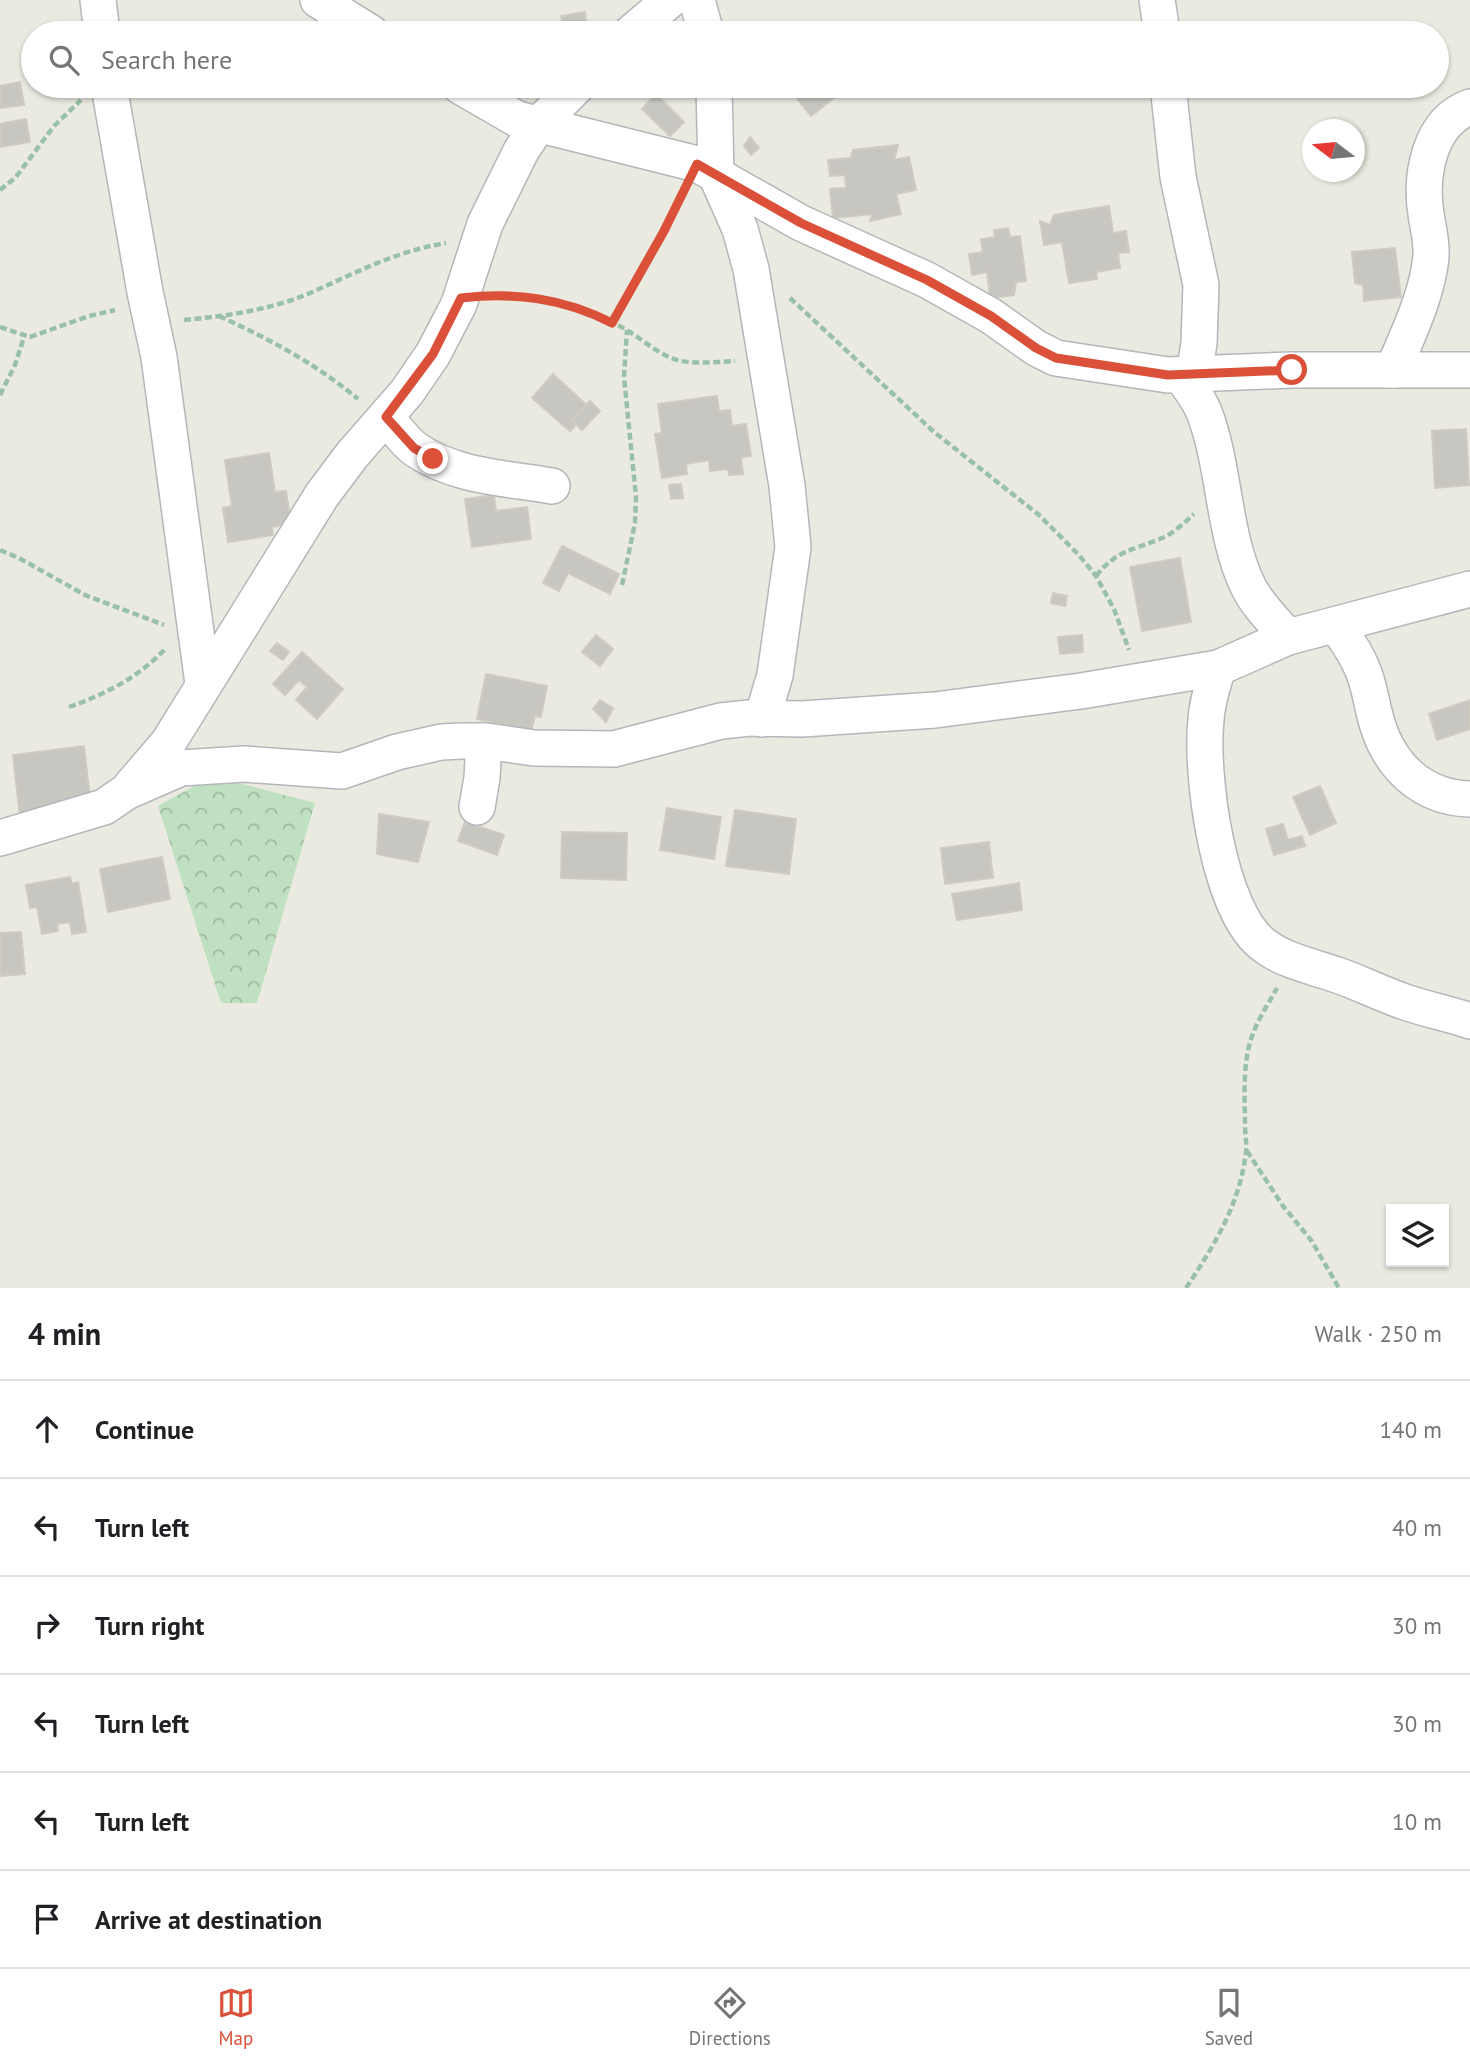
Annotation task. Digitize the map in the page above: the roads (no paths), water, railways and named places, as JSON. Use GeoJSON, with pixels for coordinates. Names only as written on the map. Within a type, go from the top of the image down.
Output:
{"type":"FeatureCollection","features":[{"type":"Feature","properties":{"kind":"street"},"geometry":{"type":"LineString","coordinates":[[98,0],[101,21]]}},
{"type":"Feature","properties":{"kind":"street"},"geometry":{"type":"LineString","coordinates":[[318,0],[352,21]]}},
{"type":"Feature","properties":{"kind":"street"},"geometry":{"type":"LineString","coordinates":[[645,21],[670,0]]}},
{"type":"Feature","properties":{"kind":"street"},"geometry":{"type":"LineString","coordinates":[[696,0],[702,21]]}},
{"type":"Feature","properties":{"kind":"street"},"geometry":{"type":"LineString","coordinates":[[1157,0],[1160,21]]}},
{"type":"Feature","properties":{"kind":"street"},"geometry":{"type":"LineString","coordinates":[[101,98],[159,357],[188,632],[202,684]]}},
{"type":"Feature","properties":{"kind":"street"},"geometry":{"type":"LineString","coordinates":[[481,98],[517,119],[707,170],[801,223],[927,280],[991,316],[1036,348],[1056,358],[1139,371],[1188,375],[1292,370],[1470,370]]}},
{"type":"Feature","properties":{"kind":"street"},"geometry":{"type":"LineString","coordinates":[[127,792],[168,743],[202,684],[240,629],[322,495],[384,420],[433,354],[461,298],[485,223],[509,175],[538,125],[565,98]]}},
{"type":"Feature","properties":{"kind":"street"},"geometry":{"type":"LineString","coordinates":[[712,98],[707,170],[740,229],[747,251],[787,486],[793,547],[775,675],[762,719]]}},
{"type":"Feature","properties":{"kind":"street"},"geometry":{"type":"LineString","coordinates":[[1169,98],[1178,177],[1201,285],[1199,343],[1188,375],[1215,446],[1239,562],[1247,584],[1254,597],[1288,637]]}},
{"type":"Feature","properties":{"kind":"street"},"geometry":{"type":"LineString","coordinates":[[1393,370],[1415,319],[1431,257],[1425,200],[1427,161],[1436,136],[1447,120],[1470,107]]}},
{"type":"Feature","properties":{"kind":"street"},"geometry":{"type":"LineString","coordinates":[[384,420],[414,448],[449,466],[492,477],[552,486]]}},
{"type":"Feature","properties":{"kind":"street"},"geometry":{"type":"LineString","coordinates":[[0,838],[104,807],[127,792],[181,768],[244,764],[342,771],[397,752],[441,743],[484,741],[534,748],[614,749],[721,721],[803,719],[934,710],[1142,682],[1218,667],[1288,637],[1470,589]]}},
{"type":"Feature","properties":{"kind":"street"},"geometry":{"type":"LineString","coordinates":[[1336,625],[1362,668],[1382,740],[1391,756],[1410,778],[1424,788],[1470,799]]}},
{"type":"Feature","properties":{"kind":"street"},"geometry":{"type":"LineString","coordinates":[[1218,667],[1206,718],[1206,784],[1215,836],[1228,884],[1243,920],[1264,946],[1292,960],[1336,974],[1407,1003],[1470,1021]]}},
{"type":"Feature","properties":{"kind":"street"},"geometry":{"type":"LineString","coordinates":[[477,807],[484,741]]}}]}
